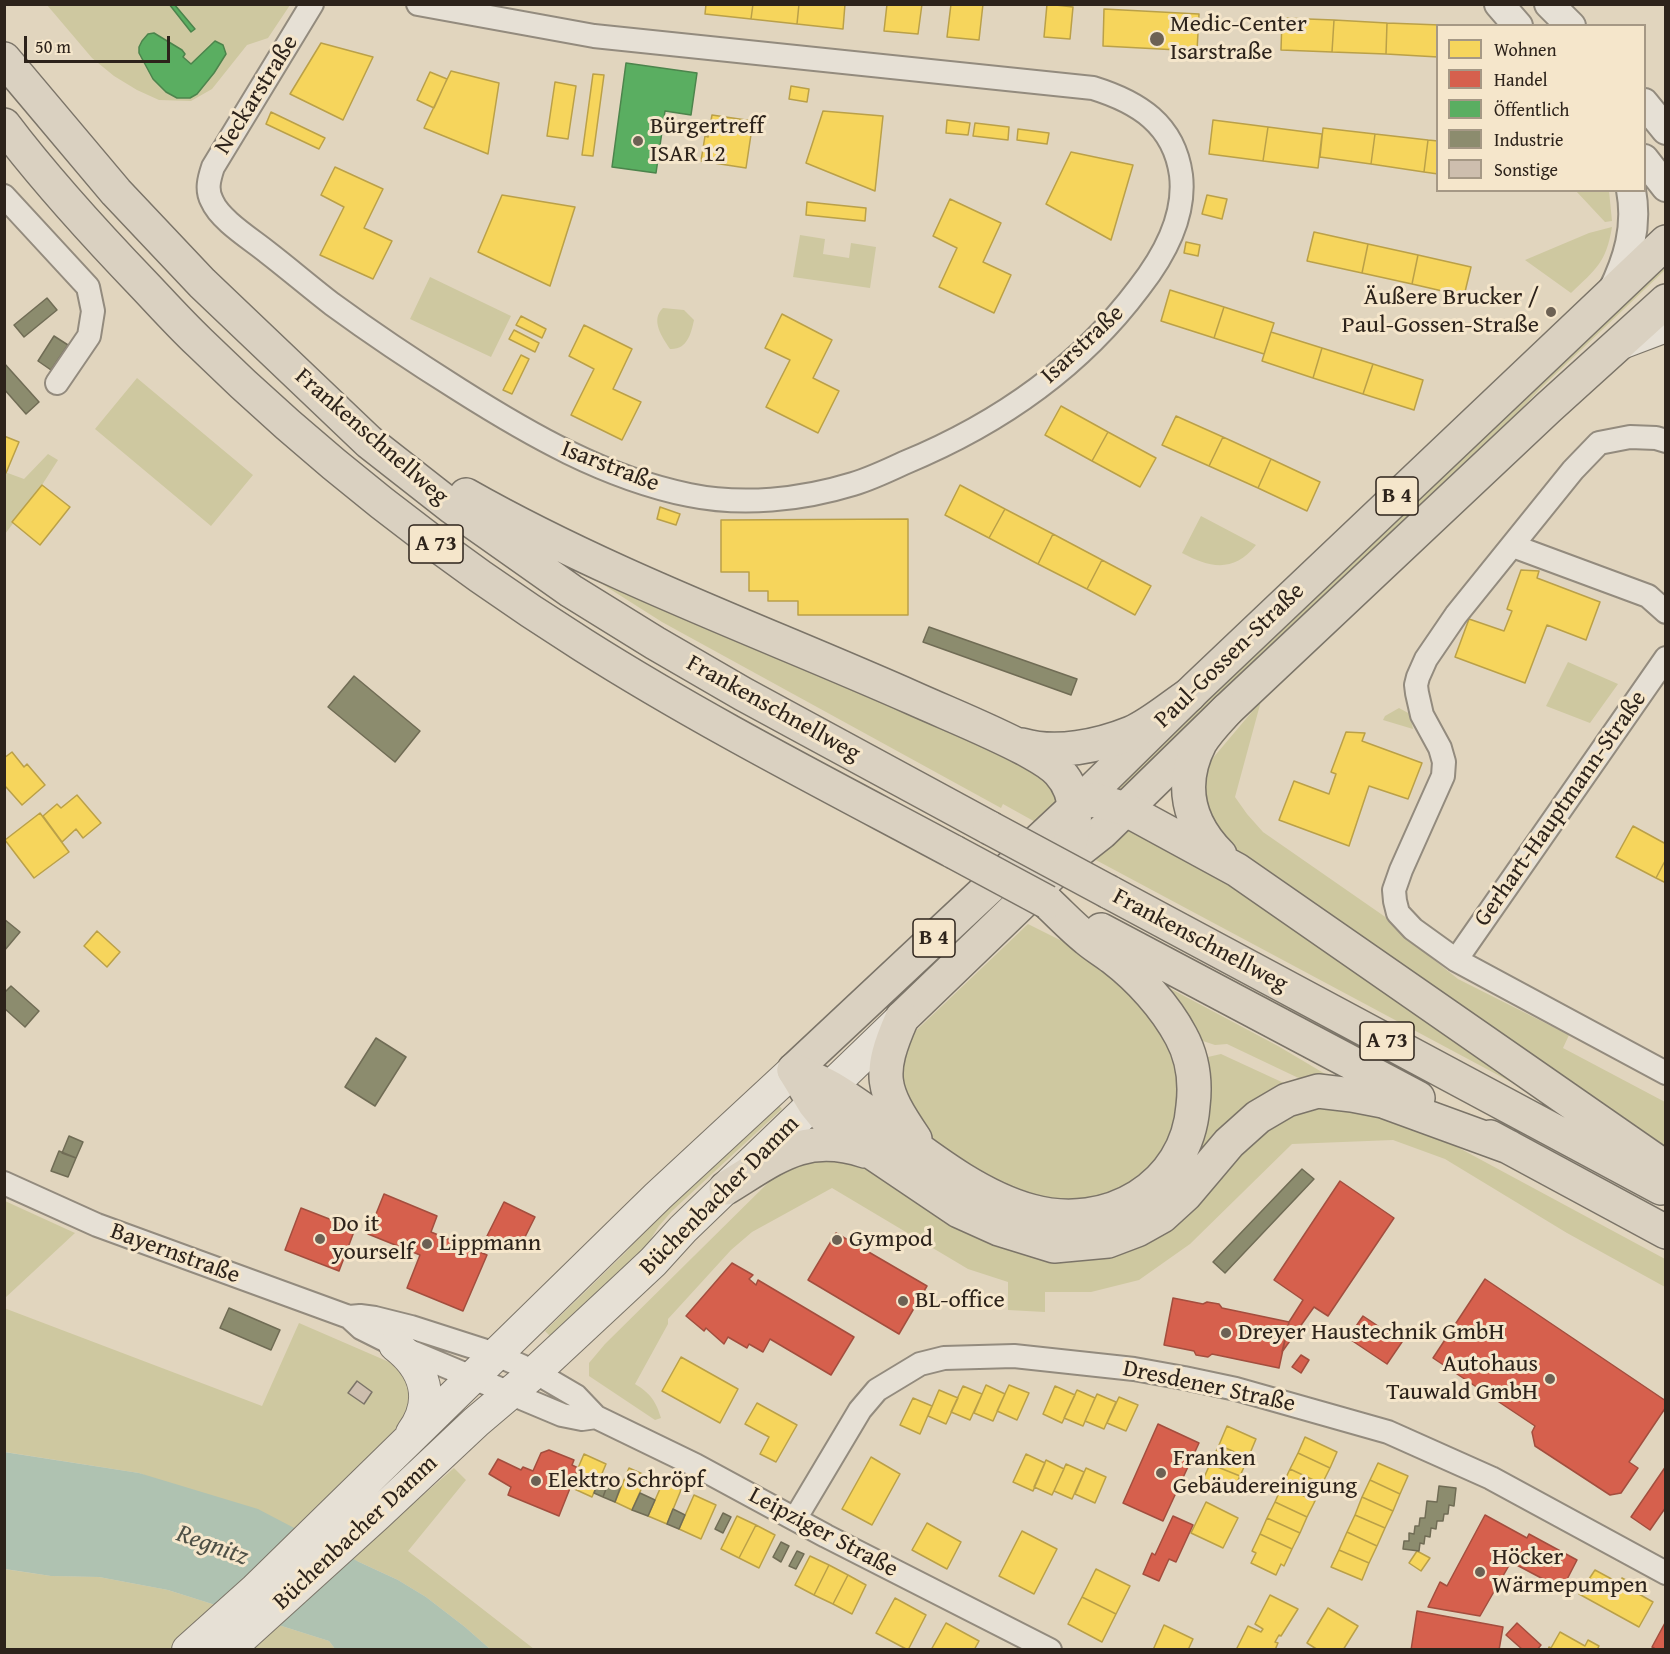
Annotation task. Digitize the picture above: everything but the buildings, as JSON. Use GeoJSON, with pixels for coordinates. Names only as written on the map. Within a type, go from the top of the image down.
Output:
{"type":"FeatureCollection","features":[{"type":"Feature","properties":{"kind":"main road","name":"Frankenschnellweg"},"geometry":{"type":"LineString","coordinates":[[4,59],[116,192],[202,283],[369,442],[452,507],[571,591],[743,694],[1665,1190]]}},
{"type":"Feature","properties":{"kind":"main road","name":"Frankenschnellweg"},"geometry":{"type":"LineString","coordinates":[[4,125],[104,242],[197,340],[302,437],[398,515],[529,610],[710,721],[1047,902],[1316,1042],[1665,1232]]}},
{"type":"Feature","properties":{"kind":"main road","name":"Paul-Gossen-Straße"},"geometry":{"type":"LineString","coordinates":[[794,1070],[1077,805],[1189,695],[1665,242]]}},
{"type":"Feature","properties":{"kind":"main road","name":"Paul-Gossen-Straße"},"geometry":{"type":"LineString","coordinates":[[902,1018],[1064,862],[1102,832],[1227,710],[1665,301]]}},
{"type":"Feature","properties":{"kind":"main road"},"geometry":{"type":"LineString","coordinates":[[1618,345],[1665,326]]}},
{"type":"Feature","properties":{"kind":"main road"},"geometry":{"type":"LineString","coordinates":[[304,380],[369,421],[451,487],[527,530],[624,575],[1009,741],[1051,765],[1060,773],[1077,805],[1074,830],[1064,862]]}},
{"type":"Feature","properties":{"kind":"main road"},"geometry":{"type":"LineString","coordinates":[[1009,741],[1042,748],[1079,748],[1132,732],[1189,695]]}},
{"type":"Feature","properties":{"kind":"main road"},"geometry":{"type":"LineString","coordinates":[[1227,710],[1201,741],[1195,754],[1190,771],[1188,798],[1197,828],[1212,847],[1237,870]]}},
{"type":"Feature","properties":{"kind":"main road"},"geometry":{"type":"LineString","coordinates":[[1077,805],[1096,800],[1125,809],[1237,870],[1665,1168]]}},
{"type":"Feature","properties":{"kind":"main road"},"geometry":{"type":"LineString","coordinates":[[794,1070],[822,1095],[924,1153],[961,1178],[997,1198],[1030,1211],[1062,1216],[1096,1214],[1128,1203],[1159,1183],[1181,1153],[1192,1124],[1195,1093],[1193,1066],[1181,1036],[1162,1007],[1136,978],[1087,940],[1047,902]]}},
{"type":"Feature","properties":{"kind":"main road"},"geometry":{"type":"LineString","coordinates":[[902,1018],[886,1058],[886,1085],[893,1105],[924,1153]]}},
{"type":"Feature","properties":{"kind":"main road","name":"Büchenbacher Damm"},"geometry":{"type":"LineString","coordinates":[[228,1650],[476,1422],[535,1372],[622,1292],[902,1018]]}},
{"type":"Feature","properties":{"kind":"main road","name":"Büchenbacher Damm"},"geometry":{"type":"LineString","coordinates":[[188,1650],[255,1590],[658,1196],[794,1070]]}},
{"type":"Feature","properties":{"kind":"main road"},"geometry":{"type":"LineString","coordinates":[[822,1095],[832,1123],[959,1211],[999,1229],[1054,1246],[1108,1241],[1137,1230],[1162,1216],[1185,1195],[1229,1143],[1258,1117],[1287,1100],[1318,1091],[1383,1101],[1509,1147]]}},
{"type":"Feature","properties":{"kind":"main road"},"geometry":{"type":"LineString","coordinates":[[726,1188],[785,1152],[802,1146],[836,1143],[873,1153]]}},
{"type":"Feature","properties":{"kind":"main road"},"geometry":{"type":"LineString","coordinates":[[395,1346],[415,1364],[425,1392],[422,1415],[404,1445]]}},
{"type":"Feature","properties":{"kind":"street","name":"Neckarstraße"},"geometry":{"type":"LineString","coordinates":[[208,189],[213,167],[312,4]]}},
{"type":"Feature","properties":{"kind":"street","name":"Isarstraße"},"geometry":{"type":"LineString","coordinates":[[208,189],[210,199],[217,209],[239,230],[327,300],[387,344],[510,422],[555,446],[644,483],[688,495],[730,500],[800,497],[854,484],[928,453],[1009,409],[1072,362],[1119,315],[1150,274],[1168,245],[1177,221],[1182,185],[1179,163],[1156,120],[1118,96],[1094,88],[594,36],[418,4]]}},
{"type":"Feature","properties":{"kind":"street"},"geometry":{"type":"LineString","coordinates":[[1499,4],[1516,24]]}},
{"type":"Feature","properties":{"kind":"street"},"geometry":{"type":"LineString","coordinates":[[1549,4],[1569,24]]}},
{"type":"Feature","properties":{"kind":"street"},"geometry":{"type":"LineString","coordinates":[[1646,162],[1665,187]]}},
{"type":"Feature","properties":{"kind":"street"},"geometry":{"type":"LineString","coordinates":[[1610,295],[1629,250],[1633,216],[1630,192]]}},
{"type":"Feature","properties":{"kind":"street"},"geometry":{"type":"LineString","coordinates":[[4,196],[88,287],[93,311],[89,336],[57,383]]}},
{"type":"Feature","properties":{"kind":"street"},"geometry":{"type":"LineString","coordinates":[[1665,441],[1656,438],[1630,437],[1599,444],[1573,470],[1456,615],[1426,659],[1416,685],[1422,715],[1440,748],[1444,762],[1443,776],[1394,890],[1398,913],[1413,929],[1456,960],[1665,1073]]}},
{"type":"Feature","properties":{"kind":"street"},"geometry":{"type":"LineString","coordinates":[[1513,546],[1639,592],[1648,596],[1665,612]]}},
{"type":"Feature","properties":{"kind":"street","name":"Gerhart-Hauptmann-Straße"},"geometry":{"type":"LineString","coordinates":[[1456,960],[1665,658]]}},
{"type":"Feature","properties":{"kind":"street","name":"Bayernstraße"},"geometry":{"type":"LineString","coordinates":[[4,1183],[97,1225],[349,1317],[368,1332],[395,1346],[473,1378]]}},
{"type":"Feature","properties":{"kind":"street","name":"Bayernstraße"},"geometry":{"type":"LineString","coordinates":[[349,1317],[360,1316],[384,1320],[495,1354]]}},
{"type":"Feature","properties":{"kind":"street"},"geometry":{"type":"LineString","coordinates":[[495,1354],[535,1372]]}},
{"type":"Feature","properties":{"kind":"street","name":"Dresdener Straße"},"geometry":{"type":"LineString","coordinates":[[795,1519],[860,1410],[877,1390],[920,1364],[944,1358],[1014,1356],[1134,1369],[1184,1378],[1236,1389],[1388,1432],[1491,1478],[1665,1573]]}},
{"type":"Feature","properties":{"kind":"street","name":"Leipziger Straße"},"geometry":{"type":"LineString","coordinates":[[535,1372],[576,1396],[596,1417],[695,1465],[1050,1650]]}},
{"type":"Feature","properties":{"kind":"street"},"geometry":{"type":"LineString","coordinates":[[473,1378],[510,1393]]}},
{"type":"Feature","properties":{"kind":"street","name":"Leipziger Straße"},"geometry":{"type":"LineString","coordinates":[[510,1393],[562,1415],[582,1419],[596,1417]]}},
{"type":"Feature","properties":{"kind":"shaded area"},"geometry":{"type":"Polygon","coordinates":[[[47,5],[290,5],[268,38],[247,45],[212,89],[191,101],[159,100],[114,76],[92,58],[47,5]]]}},
{"type":"Feature","properties":{"kind":"shaded area"},"geometry":{"type":"Polygon","coordinates":[[[1577,192],[1609,192],[1612,221],[1605,222],[1577,192]]]}},
{"type":"Feature","properties":{"kind":"shaded area"},"geometry":{"type":"Polygon","coordinates":[[[1612,227],[1607,249],[1599,264],[1571,293],[1525,260],[1589,233],[1612,227]]]}},
{"type":"Feature","properties":{"kind":"shaded area"},"geometry":{"type":"Polygon","coordinates":[[[800,235],[825,239],[823,254],[849,258],[851,243],[876,247],[870,288],[793,277],[800,235]]]}},
{"type":"Feature","properties":{"kind":"shaded area"},"geometry":{"type":"Polygon","coordinates":[[[1662,266],[1665,270],[1540,389],[1488,444],[1122,790],[1112,786],[1662,266]]]}},
{"type":"Feature","properties":{"kind":"shaded area"},"geometry":{"type":"Polygon","coordinates":[[[430,277],[511,316],[491,357],[410,319],[430,277]]]}},
{"type":"Feature","properties":{"kind":"shaded area"},"geometry":{"type":"Polygon","coordinates":[[[663,308],[684,310],[694,320],[690,336],[676,349],[670,349],[657,323],[659,313],[663,308]]]}},
{"type":"Feature","properties":{"kind":"shaded area"},"geometry":{"type":"Polygon","coordinates":[[[137,378],[253,475],[211,526],[95,429],[137,378]]]}},
{"type":"Feature","properties":{"kind":"shaded area"},"geometry":{"type":"Polygon","coordinates":[[[48,454],[58,460],[5,534],[5,472],[24,479],[48,454]]]}},
{"type":"Feature","properties":{"kind":"shaded area"},"geometry":{"type":"Polygon","coordinates":[[[1201,516],[1256,545],[1239,560],[1221,565],[1202,562],[1182,553],[1201,516]]]}},
{"type":"Feature","properties":{"kind":"shaded area"},"geometry":{"type":"Polygon","coordinates":[[[580,570],[1043,771],[1062,803],[1039,824],[1003,804],[1001,808],[662,622],[580,570]]]}},
{"type":"Feature","properties":{"kind":"shaded area"},"geometry":{"type":"Polygon","coordinates":[[[1568,662],[1618,684],[1590,723],[1546,706],[1568,662]]]}},
{"type":"Feature","properties":{"kind":"shaded area"},"geometry":{"type":"Polygon","coordinates":[[[1261,701],[1235,797],[1263,832],[1394,923],[1414,944],[1458,979],[1569,1035],[1563,1048],[1665,1102],[1665,1154],[1221,839],[1202,804],[1207,765],[1261,701]]]}},
{"type":"Feature","properties":{"kind":"shaded area"},"geometry":{"type":"Polygon","coordinates":[[[1399,708],[1410,714],[1413,729],[1383,720],[1385,716],[1399,708]]]}},
{"type":"Feature","properties":{"kind":"shaded area"},"geometry":{"type":"Polygon","coordinates":[[[1133,823],[1176,846],[1516,1075],[1511,1082],[1094,859],[1133,823]]]}},
{"type":"Feature","properties":{"kind":"shaded area"},"geometry":{"type":"Polygon","coordinates":[[[1028,924],[1060,940],[1065,934],[1080,943],[1175,1041],[1183,1123],[1143,1182],[1066,1208],[994,1181],[925,1134],[901,1107],[901,1045],[1028,924]]]}},
{"type":"Feature","properties":{"kind":"shaded area"},"geometry":{"type":"Polygon","coordinates":[[[1158,982],[1278,1046],[1332,1078],[1309,1083],[1227,1044],[1215,1045],[1191,1037],[1158,982]]]}},
{"type":"Feature","properties":{"kind":"shaded area"},"geometry":{"type":"Polygon","coordinates":[[[1221,1054],[1286,1084],[1145,1204],[1199,1059],[1221,1054]]]}},
{"type":"Feature","properties":{"kind":"shaded area"},"geometry":{"type":"Polygon","coordinates":[[[1327,1101],[1409,1121],[1665,1259],[1665,1287],[1567,1233],[1445,1159],[1393,1140],[1292,1144],[1190,1244],[1139,1280],[1091,1292],[1045,1292],[1045,1312],[1008,1310],[1008,1282],[968,1269],[832,1188],[752,1232],[731,1250],[668,1319],[668,1324],[635,1384],[652,1398],[661,1418],[655,1420],[589,1376],[589,1363],[605,1344],[792,1161],[850,1156],[1039,1253],[1272,1119],[1327,1101]]]}},
{"type":"Feature","properties":{"kind":"shaded area"},"geometry":{"type":"Polygon","coordinates":[[[778,1104],[782,1109],[672,1211],[645,1248],[552,1338],[545,1331],[625,1253],[648,1227],[778,1104]]]}},
{"type":"Feature","properties":{"kind":"shaded area"},"geometry":{"type":"Polygon","coordinates":[[[5,1201],[75,1233],[5,1298],[5,1201]]]}},
{"type":"Feature","properties":{"kind":"shaded area"},"geometry":{"type":"Polygon","coordinates":[[[4,1308],[262,1406],[299,1323],[396,1365],[404,1373],[411,1395],[407,1422],[342,1486],[383,1530],[454,1468],[466,1480],[408,1551],[534,1649],[490,1649],[426,1597],[398,1580],[139,1473],[5,1452],[4,1308]]]}},
{"type":"Feature","properties":{"kind":"shaded area"},"geometry":{"type":"Polygon","coordinates":[[[4,1569],[51,1576],[99,1577],[168,1590],[329,1641],[335,1649],[5,1649],[4,1569]]]}},
{"type":"Feature","properties":{"kind":"water","name":"Regnitz"},"geometry":{"type":"Polygon","coordinates":[[[4,1452],[139,1473],[258,1509],[398,1580],[426,1597],[490,1649],[335,1649],[329,1641],[168,1590],[99,1577],[51,1576],[5,1569],[4,1452]]]}},
{"type":"Feature","properties":{"kind":"place","name":"Medic-Center Isarstraße"},"geometry":{"type":"Point","coordinates":[1157,39]}},
{"type":"Feature","properties":{"kind":"place","name":"Bürgertreff ISAR 12"},"geometry":{"type":"Point","coordinates":[638,141]}},
{"type":"Feature","properties":{"kind":"place","name":"Äußere Brucker / Paul-Gossen-Straße"},"geometry":{"type":"Point","coordinates":[1551,312]}},
{"type":"Feature","properties":{"kind":"place","name":"Do it yourself"},"geometry":{"type":"Point","coordinates":[320,1239]}},
{"type":"Feature","properties":{"kind":"place","name":"Gympod"},"geometry":{"type":"Point","coordinates":[837,1240]}},
{"type":"Feature","properties":{"kind":"place","name":"Lippmann"},"geometry":{"type":"Point","coordinates":[427,1244]}},
{"type":"Feature","properties":{"kind":"place","name":"BL-office"},"geometry":{"type":"Point","coordinates":[903,1301]}},
{"type":"Feature","properties":{"kind":"place","name":"Dreyer Haustechnik GmbH"},"geometry":{"type":"Point","coordinates":[1226,1333]}},
{"type":"Feature","properties":{"kind":"place","name":"Autohaus Tauwald GmbH"},"geometry":{"type":"Point","coordinates":[1550,1379]}},
{"type":"Feature","properties":{"kind":"place","name":"Franken Gebäudereinigung"},"geometry":{"type":"Point","coordinates":[1161,1473]}},
{"type":"Feature","properties":{"kind":"place","name":"Elektro Schröpf"},"geometry":{"type":"Point","coordinates":[536,1481]}},
{"type":"Feature","properties":{"kind":"place","name":"Höcker Wärmepumpen"},"geometry":{"type":"Point","coordinates":[1480,1572]}}]}
